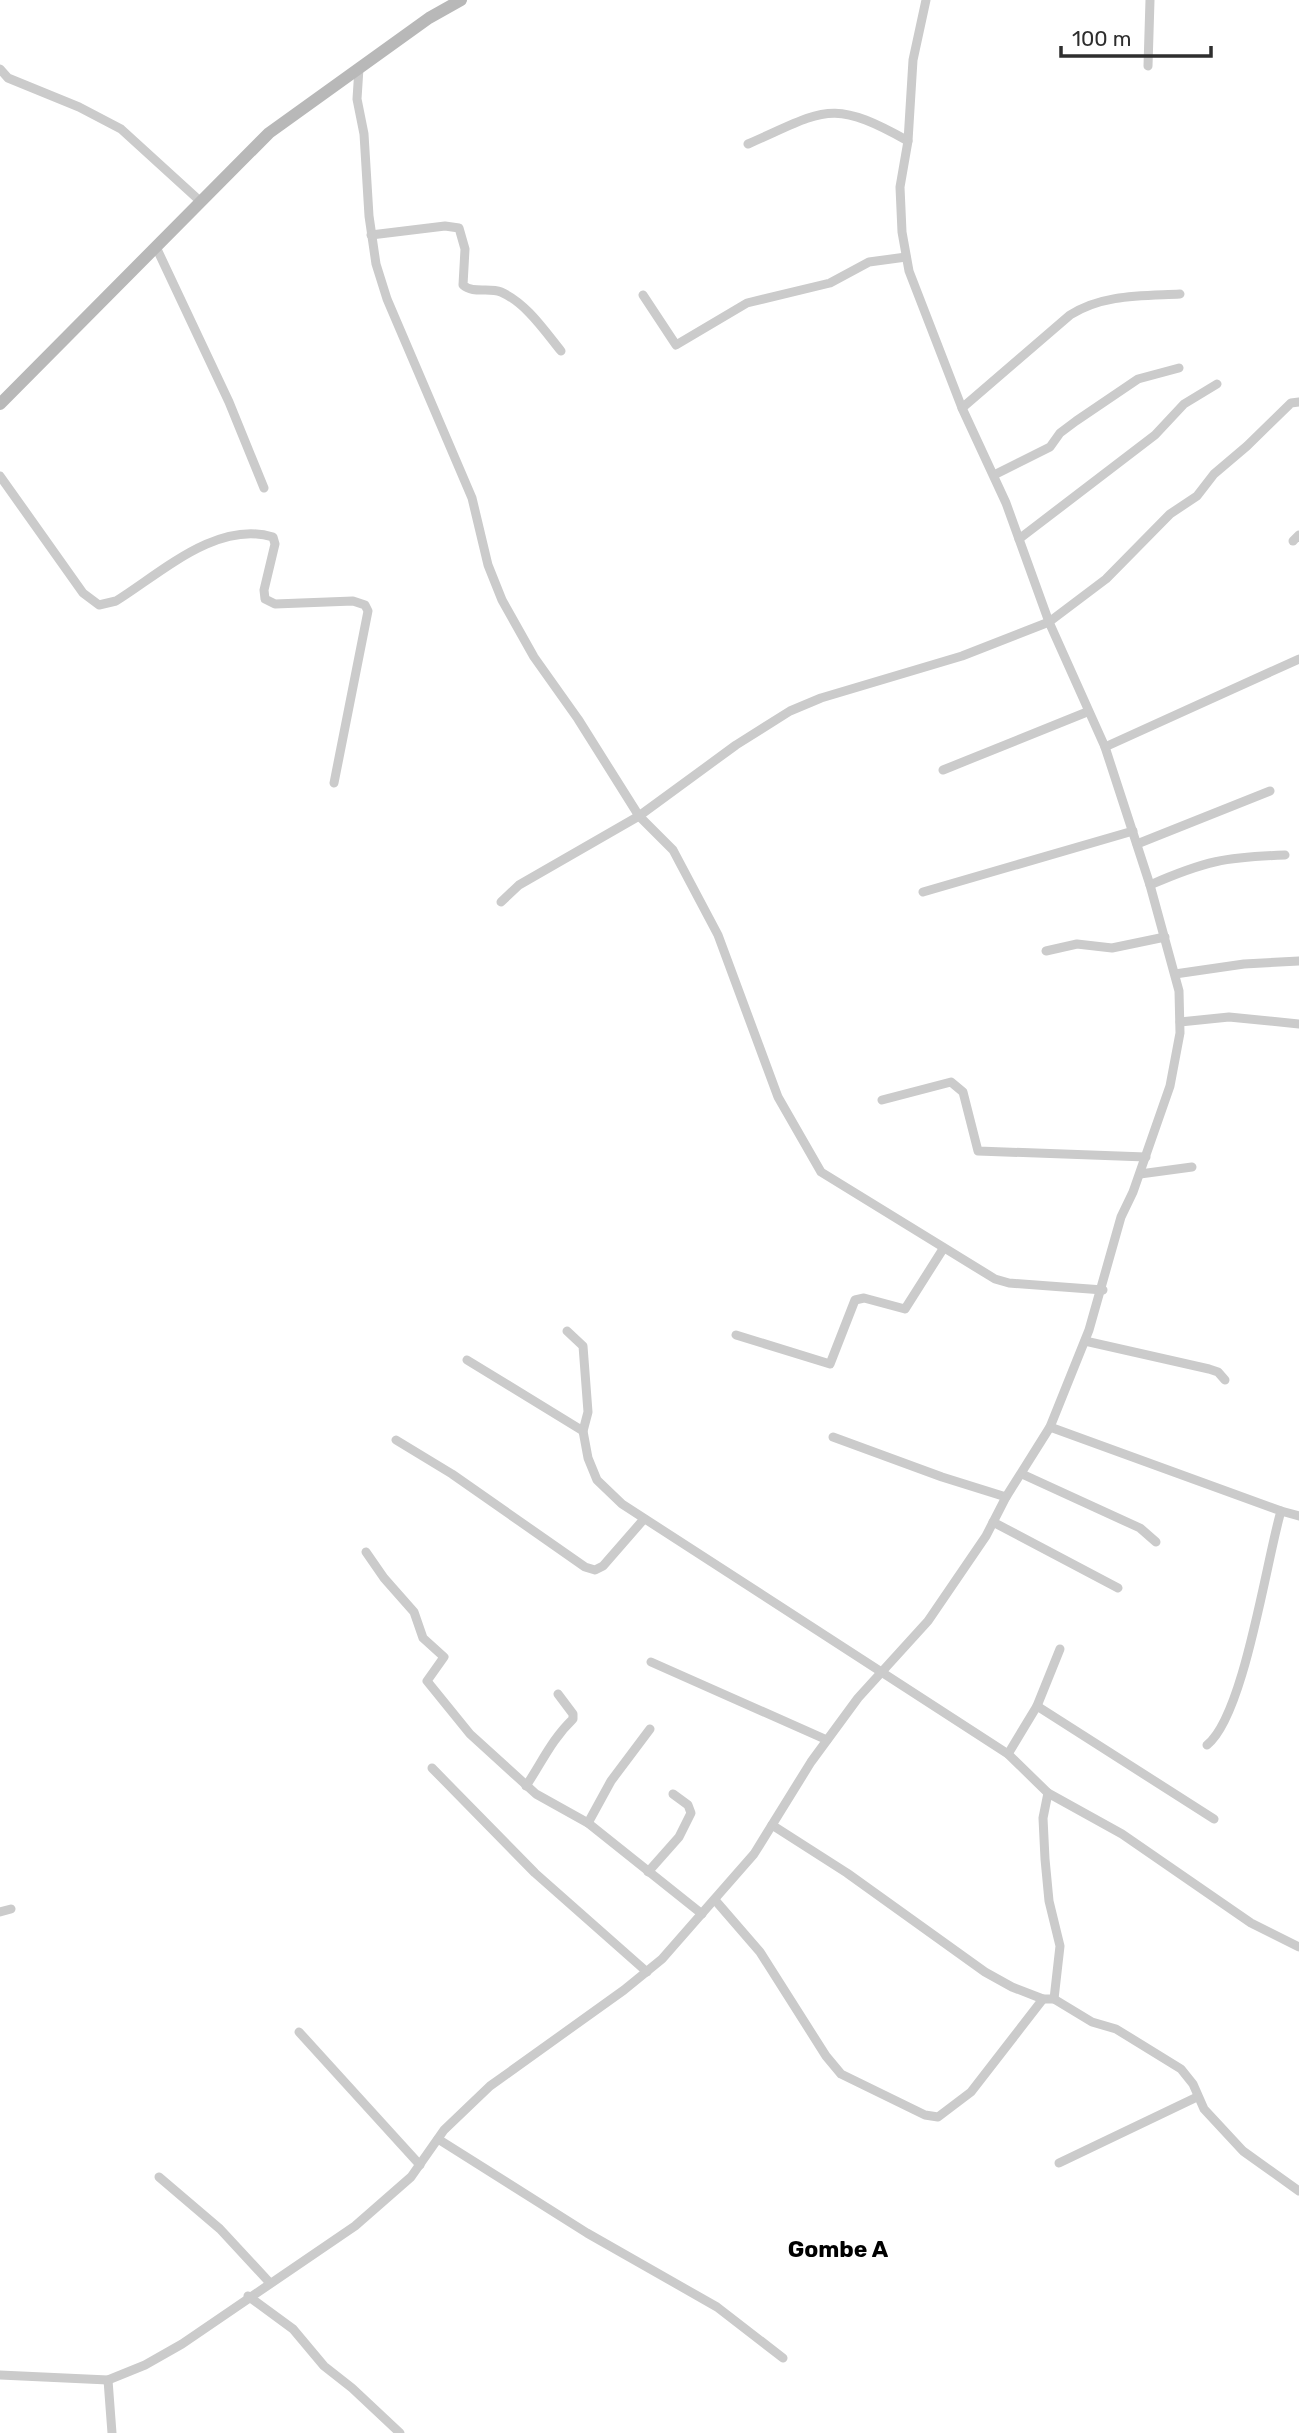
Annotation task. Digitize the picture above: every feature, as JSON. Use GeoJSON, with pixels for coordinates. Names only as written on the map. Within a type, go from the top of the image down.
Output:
{"type":"FeatureCollection","features":[{"type":"Feature","properties":{"kind":"street"},"geometry":{"type":"LineString","coordinates":[[0,404],[200,201],[291,114],[429,18],[461,0]]}},
{"type":"Feature","properties":{"kind":"street"},"geometry":{"type":"LineString","coordinates":[[0,2375],[108,2380],[145,2365],[182,2344],[248,2296],[355,2226],[411,2177],[438,2139],[466,2107],[506,2073],[647,1972],[754,1854],[783,1802],[827,1740],[882,1671],[928,1621],[993,1522],[1050,1427],[1085,1341],[1103,1290],[1121,1217],[1140,1174],[1170,1086],[1180,1022],[1175,974],[1150,885],[1105,747],[1087,712],[1049,622],[994,475],[962,408],[906,257],[900,187],[908,141],[913,60],[926,0]]}},
{"type":"Feature","properties":{"kind":"street"},"geometry":{"type":"LineString","coordinates":[[1148,66],[1150,0]]}},
{"type":"Feature","properties":{"kind":"street"},"geometry":{"type":"LineString","coordinates":[[359,68],[356,99],[365,134],[372,236],[387,299],[472,498],[494,586],[534,657],[578,719],[639,816],[673,850],[718,935],[778,1097],[821,1172],[874,1207],[910,1225],[943,1249],[1009,1283],[1103,1290]]}},
{"type":"Feature","properties":{"kind":"street"},"geometry":{"type":"LineString","coordinates":[[0,69],[8,78],[91,112],[121,130],[200,201]]}},
{"type":"Feature","properties":{"kind":"street"},"geometry":{"type":"LineString","coordinates":[[748,144],[819,112],[868,118],[908,141]]}},
{"type":"Feature","properties":{"kind":"street"},"geometry":{"type":"LineString","coordinates":[[372,236],[445,226],[459,228],[465,249],[462,274],[466,289],[494,290],[511,297],[532,316],[561,351]]}},
{"type":"Feature","properties":{"kind":"street"},"geometry":{"type":"LineString","coordinates":[[156,247],[224,389],[264,488]]}},
{"type":"Feature","properties":{"kind":"street"},"geometry":{"type":"LineString","coordinates":[[642,295],[676,345],[747,303],[830,283],[869,262],[906,257]]}},
{"type":"Feature","properties":{"kind":"street"},"geometry":{"type":"LineString","coordinates":[[962,408],[1070,315],[1089,303],[1123,297],[1180,294]]}},
{"type":"Feature","properties":{"kind":"street"},"geometry":{"type":"LineString","coordinates":[[994,475],[1050,447],[1060,433],[1138,379],[1179,368]]}},
{"type":"Feature","properties":{"kind":"street"},"geometry":{"type":"LineString","coordinates":[[1019,539],[1155,435],[1184,404],[1217,384]]}},
{"type":"Feature","properties":{"kind":"street"},"geometry":{"type":"LineString","coordinates":[[501,902],[519,885],[639,816],[736,745],[790,711],[821,698],[962,656],[1049,622],[1106,579],[1170,514],[1197,496],[1214,474],[1291,403],[1299,402]]}},
{"type":"Feature","properties":{"kind":"street"},"geometry":{"type":"LineString","coordinates":[[0,475],[75,583],[92,603],[99,605],[116,601],[216,538],[243,533],[273,537],[275,544],[264,590],[265,599],[275,604],[353,601],[365,605],[368,611],[334,783]]}},
{"type":"Feature","properties":{"kind":"street"},"geometry":{"type":"LineString","coordinates":[[1105,747],[1299,659]]}},
{"type":"Feature","properties":{"kind":"street"},"geometry":{"type":"LineString","coordinates":[[943,770],[1087,712]]}},
{"type":"Feature","properties":{"kind":"street"},"geometry":{"type":"LineString","coordinates":[[1137,844],[1270,791]]}},
{"type":"Feature","properties":{"kind":"street"},"geometry":{"type":"LineString","coordinates":[[923,892],[1133,831]]}},
{"type":"Feature","properties":{"kind":"street"},"geometry":{"type":"LineString","coordinates":[[1150,885],[1199,864],[1226,858],[1285,855]]}},
{"type":"Feature","properties":{"kind":"street"},"geometry":{"type":"LineString","coordinates":[[1046,951],[1077,944],[1112,948],[1165,937]]}},
{"type":"Feature","properties":{"kind":"street"},"geometry":{"type":"LineString","coordinates":[[1175,974],[1244,964],[1299,961]]}},
{"type":"Feature","properties":{"kind":"street"},"geometry":{"type":"LineString","coordinates":[[1180,1022],[1229,1017],[1299,1024]]}},
{"type":"Feature","properties":{"kind":"street"},"geometry":{"type":"LineString","coordinates":[[882,1100],[951,1082],[963,1092],[978,1151],[1146,1157]]}},
{"type":"Feature","properties":{"kind":"street"},"geometry":{"type":"LineString","coordinates":[[1140,1174],[1192,1167]]}},
{"type":"Feature","properties":{"kind":"street"},"geometry":{"type":"LineString","coordinates":[[737,1335],[830,1364],[855,1300],[864,1298],[905,1308],[943,1249]]}},
{"type":"Feature","properties":{"kind":"street"},"geometry":{"type":"LineString","coordinates":[[567,1331],[583,1346],[588,1412],[583,1431],[588,1458],[597,1480],[622,1504],[1009,1754],[1048,1793],[1122,1833],[1251,1923],[1299,1947]]}},
{"type":"Feature","properties":{"kind":"street"},"geometry":{"type":"LineString","coordinates":[[1085,1341],[1209,1369],[1218,1372],[1225,1380]]}},
{"type":"Feature","properties":{"kind":"street"},"geometry":{"type":"LineString","coordinates":[[467,1360],[583,1431]]}},
{"type":"Feature","properties":{"kind":"street"},"geometry":{"type":"LineString","coordinates":[[1050,1427],[1299,1516]]}},
{"type":"Feature","properties":{"kind":"street"},"geometry":{"type":"LineString","coordinates":[[833,1437],[1006,1497]]}},
{"type":"Feature","properties":{"kind":"street"},"geometry":{"type":"LineString","coordinates":[[396,1440],[452,1474],[584,1567],[595,1570],[603,1566],[644,1519]]}},
{"type":"Feature","properties":{"kind":"street"},"geometry":{"type":"LineString","coordinates":[[1022,1474],[1140,1528],[1156,1542]]}},
{"type":"Feature","properties":{"kind":"street"},"geometry":{"type":"LineString","coordinates":[[1208,1745],[1224,1721],[1238,1686],[1281,1511]]}},
{"type":"Feature","properties":{"kind":"street"},"geometry":{"type":"LineString","coordinates":[[993,1522],[1118,1588]]}},
{"type":"Feature","properties":{"kind":"street"},"geometry":{"type":"LineString","coordinates":[[366,1552],[384,1578],[414,1612],[423,1638],[444,1657],[427,1681],[470,1734],[526,1786],[587,1823],[702,1914]]}},
{"type":"Feature","properties":{"kind":"street"},"geometry":{"type":"LineString","coordinates":[[1009,1754],[1037,1706],[1060,1649]]}},
{"type":"Feature","properties":{"kind":"street"},"geometry":{"type":"LineString","coordinates":[[651,1662],[827,1740]]}},
{"type":"Feature","properties":{"kind":"street"},"geometry":{"type":"LineString","coordinates":[[526,1786],[543,1761],[546,1750],[573,1719],[573,1714],[558,1694]]}},
{"type":"Feature","properties":{"kind":"street"},"geometry":{"type":"LineString","coordinates":[[1037,1706],[1214,1819]]}},
{"type":"Feature","properties":{"kind":"street"},"geometry":{"type":"LineString","coordinates":[[587,1823],[611,1781],[650,1729]]}},
{"type":"Feature","properties":{"kind":"street"},"geometry":{"type":"LineString","coordinates":[[432,1768],[535,1873],[647,1972]]}},
{"type":"Feature","properties":{"kind":"street"},"geometry":{"type":"LineString","coordinates":[[1048,1793],[1043,1818],[1045,1858],[1049,1901],[1060,1946],[1054,1999]]}},
{"type":"Feature","properties":{"kind":"street"},"geometry":{"type":"LineString","coordinates":[[648,1872],[679,1836],[691,1814],[688,1805],[673,1794]]}},
{"type":"Feature","properties":{"kind":"street"},"geometry":{"type":"LineString","coordinates":[[772,1825],[847,1873],[985,1972],[1012,1987],[1043,1999],[1054,1999],[1092,2022],[1116,2029],[1181,2069],[1194,2084],[1198,2097],[1242,2151],[1299,2191]]}},
{"type":"Feature","properties":{"kind":"street"},"geometry":{"type":"LineString","coordinates":[[715,1900],[760,1952],[825,2056],[841,2074],[925,2115],[938,2117],[971,2092],[1043,1999]]}},
{"type":"Feature","properties":{"kind":"street"},"geometry":{"type":"LineString","coordinates":[[0,1912],[11,1909]]}},
{"type":"Feature","properties":{"kind":"street"},"geometry":{"type":"LineString","coordinates":[[299,2032],[420,2165]]}},
{"type":"Feature","properties":{"kind":"street"},"geometry":{"type":"LineString","coordinates":[[1059,2163],[1198,2097]]}},
{"type":"Feature","properties":{"kind":"street"},"geometry":{"type":"LineString","coordinates":[[438,2139],[576,2226],[717,2307],[783,2358]]}},
{"type":"Feature","properties":{"kind":"street"},"geometry":{"type":"LineString","coordinates":[[159,2177],[220,2230],[270,2283]]}},
{"type":"Feature","properties":{"kind":"street"},"geometry":{"type":"LineString","coordinates":[[248,2296],[293,2329],[324,2366],[400,2433]]}},
{"type":"Feature","properties":{"kind":"street"},"geometry":{"type":"LineString","coordinates":[[108,2380],[112,2433]]}},
{"type":"Feature","properties":{"kind":"district","name":"Gombe A"},"geometry":{"type":"Point","coordinates":[838,2249]}}]}
